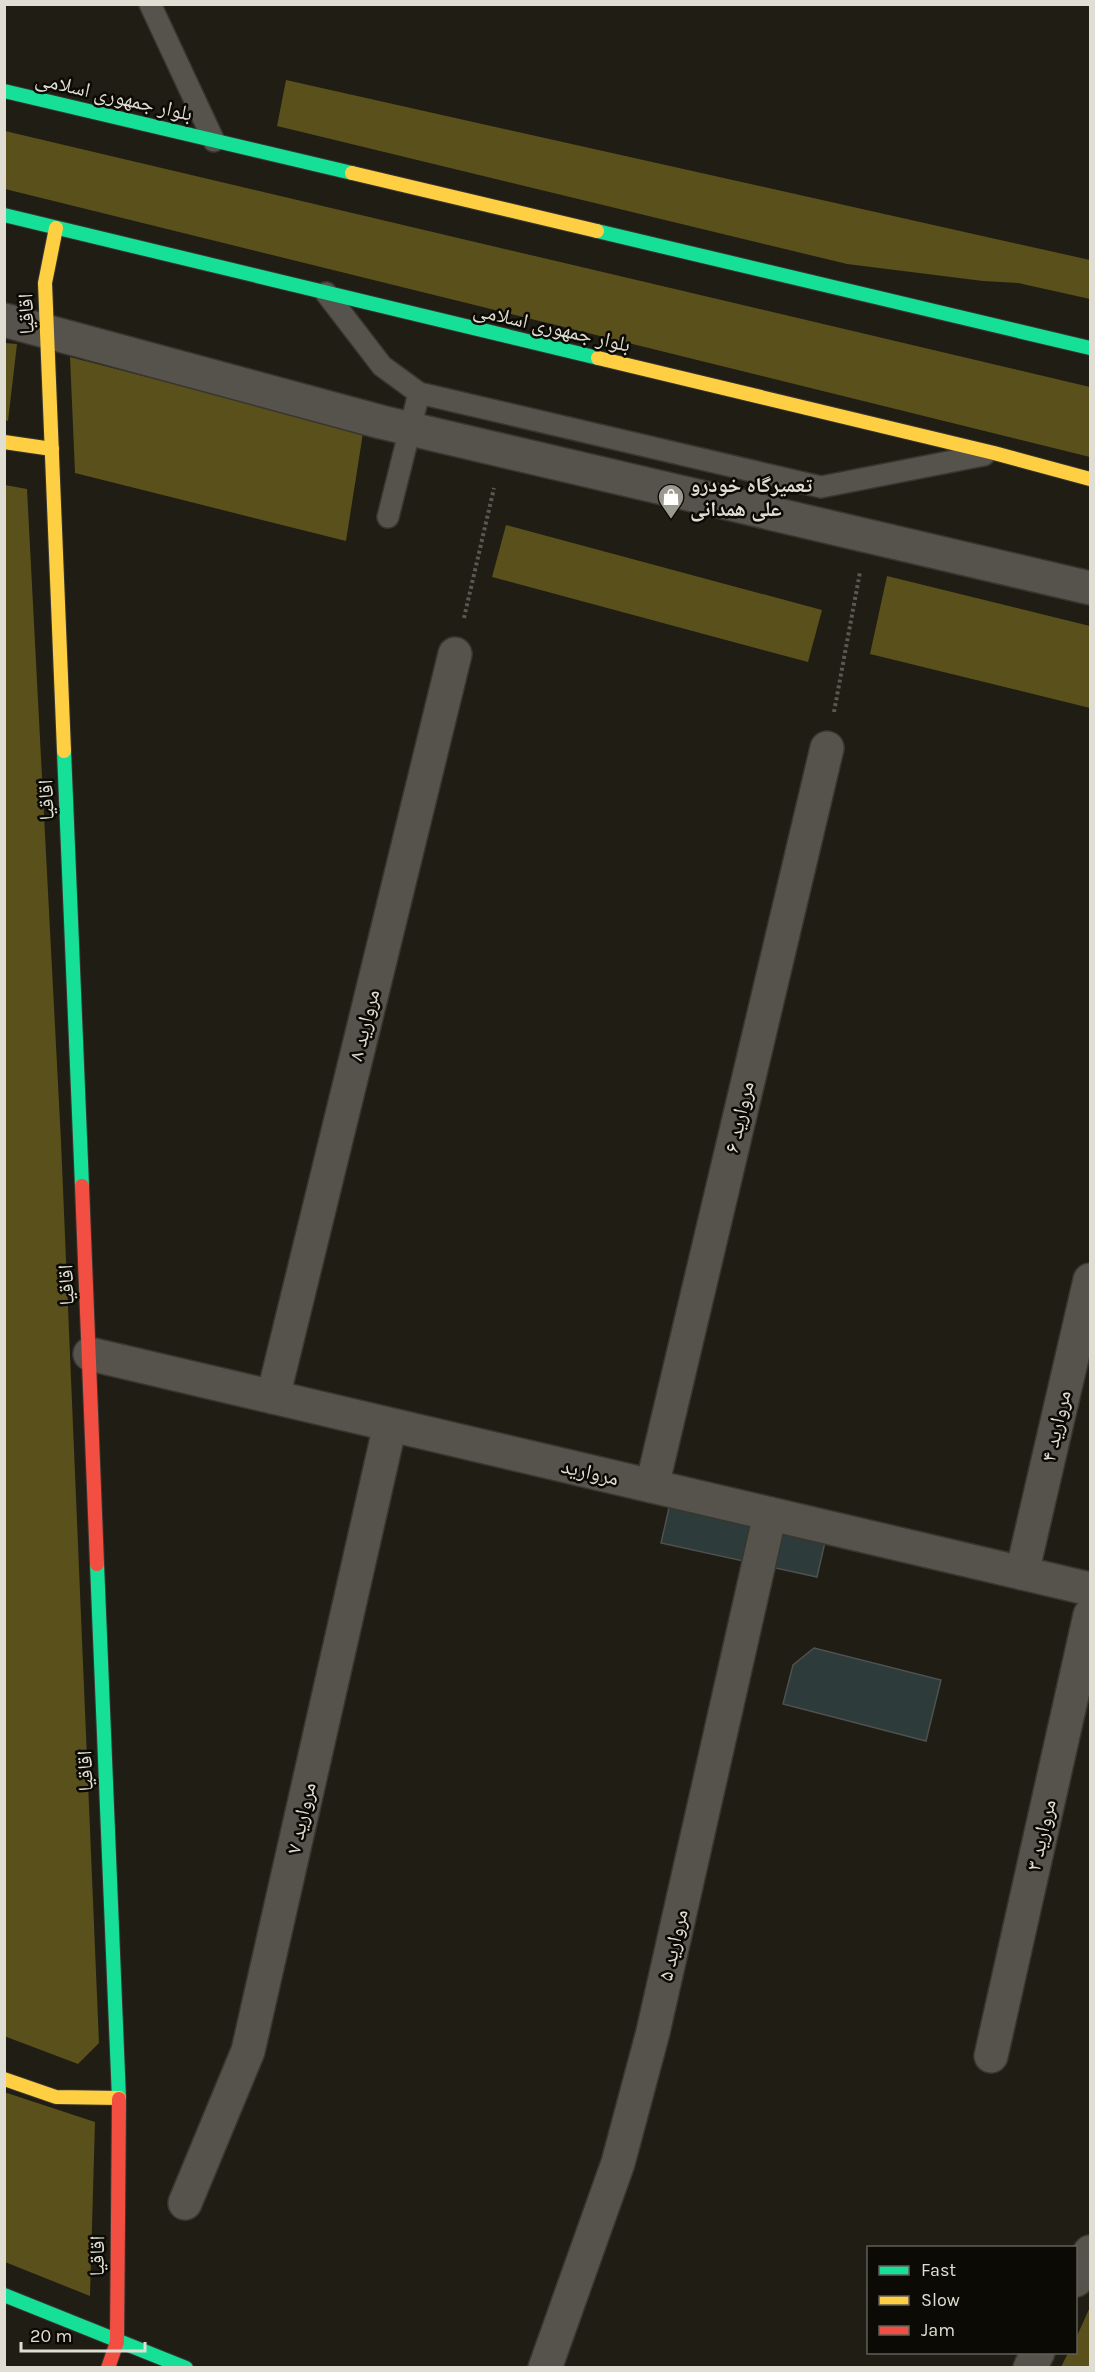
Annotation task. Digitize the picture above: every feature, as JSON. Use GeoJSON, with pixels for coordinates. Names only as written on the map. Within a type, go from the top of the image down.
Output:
{"type":"FeatureCollection","features":[{"type":"Feature","properties":{"kind":"street","name":"بلوار جمهوری اسلامی"},"geometry":{"type":"LineString","coordinates":[[4,92],[1090,348]]}},
{"type":"Feature","properties":{"kind":"street","name":"بلوار جمهوری اسلامی"},"geometry":{"type":"LineString","coordinates":[[4,215],[994,453],[1090,479]]}},
{"type":"Feature","properties":{"kind":"street","name":"اقاقیا"},"geometry":{"type":"LineString","coordinates":[[56,228],[45,283],[119,2098],[117,2342],[108,2367]]}},
{"type":"Feature","properties":{"kind":"street"},"geometry":{"type":"LineString","coordinates":[[4,320],[411,428],[1090,588]]}},
{"type":"Feature","properties":{"kind":"street"},"geometry":{"type":"LineString","coordinates":[[4,442],[52,449]]}},
{"type":"Feature","properties":{"kind":"street","name":"مروارید ۸"},"geometry":{"type":"LineString","coordinates":[[273,1397],[455,654]]}},
{"type":"Feature","properties":{"kind":"street","name":"مروارید ۶"},"geometry":{"type":"LineString","coordinates":[[652,1486],[827,748]]}},
{"type":"Feature","properties":{"kind":"street","name":"مروارید ۴"},"geometry":{"type":"LineString","coordinates":[[1022,1573],[1090,1280]]}},
{"type":"Feature","properties":{"kind":"street","name":"مروارید"},"geometry":{"type":"LineString","coordinates":[[90,1354],[1090,1589]]}},
{"type":"Feature","properties":{"kind":"street","name":"مروارید ۷"},"geometry":{"type":"LineString","coordinates":[[185,2203],[248,2051],[390,1425]]}},
{"type":"Feature","properties":{"kind":"street","name":"مروارید ۵"},"geometry":{"type":"LineString","coordinates":[[545,2367],[618,2163],[630,2120],[653,2032],[770,1514]]}},
{"type":"Feature","properties":{"kind":"street","name":"مروارید ۳"},"geometry":{"type":"LineString","coordinates":[[991,2056],[1090,1615]]}},
{"type":"Feature","properties":{"kind":"street"},"geometry":{"type":"LineString","coordinates":[[4,2079],[56,2097],[119,2098]]}},
{"type":"Feature","properties":{"kind":"street"},"geometry":{"type":"LineString","coordinates":[[1077,2278],[1090,2252]]}},
{"type":"Feature","properties":{"kind":"street"},"geometry":{"type":"LineString","coordinates":[[4,2295],[117,2342],[186,2367]]}},
{"type":"Feature","properties":{"kind":"lane"},"geometry":{"type":"LineString","coordinates":[[150,4],[214,141]]}},
{"type":"Feature","properties":{"kind":"lane"},"geometry":{"type":"LineString","coordinates":[[326,293],[382,366],[419,393],[821,487],[994,453]]}},
{"type":"Feature","properties":{"kind":"lane"},"geometry":{"type":"LineString","coordinates":[[388,517],[419,393]]}},
{"type":"Feature","properties":{"kind":"path"},"geometry":{"type":"LineString","coordinates":[[455,654],[503,450]]}},
{"type":"Feature","properties":{"kind":"path"},"geometry":{"type":"LineString","coordinates":[[827,748],[867,536]]}},
{"type":"Feature","properties":{"kind":"shaded area"},"geometry":{"type":"Polygon","coordinates":[[[286,80],[1090,260],[1090,299],[1018,283],[983,281],[847,264],[277,126],[286,80]]]}},
{"type":"Feature","properties":{"kind":"shaded area"},"geometry":{"type":"Polygon","coordinates":[[[5,131],[1090,387],[1090,457],[5,189],[5,131]]]}},
{"type":"Feature","properties":{"kind":"shaded area"},"geometry":{"type":"Polygon","coordinates":[[[5,343],[17,344],[8,421],[5,420],[5,343]]]}},
{"type":"Feature","properties":{"kind":"shaded area"},"geometry":{"type":"Polygon","coordinates":[[[70,357],[363,433],[346,541],[75,473],[70,357]]]}},
{"type":"Feature","properties":{"kind":"shaded area"},"geometry":{"type":"Polygon","coordinates":[[[5,485],[27,489],[61,1141],[99,2043],[78,2064],[4,2036],[5,485]]]}},
{"type":"Feature","properties":{"kind":"shaded area"},"geometry":{"type":"Polygon","coordinates":[[[506,525],[822,610],[808,662],[492,577],[506,525]]]}},
{"type":"Feature","properties":{"kind":"shaded area"},"geometry":{"type":"Polygon","coordinates":[[[887,576],[1090,626],[1090,708],[870,654],[887,576]]]}},
{"type":"Feature","properties":{"kind":"shaded area"},"geometry":{"type":"Polygon","coordinates":[[[4,2092],[95,2122],[90,2296],[5,2262],[4,2092]]]}},
{"type":"Feature","properties":{"kind":"shaded area"},"geometry":{"type":"Polygon","coordinates":[[[1090,2307],[1090,2367],[1061,2367],[1068,2354],[1077,2354],[1077,2336],[1090,2307]]]}},
{"type":"Feature","properties":{"kind":"building"},"geometry":{"type":"Polygon","coordinates":[[[674,1486],[830,1520],[817,1577],[661,1543],[674,1486]]]}},
{"type":"Feature","properties":{"kind":"building"},"geometry":{"type":"Polygon","coordinates":[[[814,1648],[941,1680],[926,1741],[783,1704],[793,1665],[814,1648]]]}},
{"type":"Feature","properties":{"kind":"traffic: fast"},"geometry":{"type":"LineString","coordinates":[[4,91],[352,173]]}},
{"type":"Feature","properties":{"kind":"traffic: fast"},"geometry":{"type":"LineString","coordinates":[[4,215],[598,358]]}},
{"type":"Feature","properties":{"kind":"traffic: fast"},"geometry":{"type":"LineString","coordinates":[[597,231],[1090,348]]}},
{"type":"Feature","properties":{"kind":"traffic: fast"},"geometry":{"type":"LineString","coordinates":[[64,751],[82,1186]]}},
{"type":"Feature","properties":{"kind":"traffic: fast"},"geometry":{"type":"LineString","coordinates":[[97,1564],[119,2099]]}},
{"type":"Feature","properties":{"kind":"traffic: fast"},"geometry":{"type":"LineString","coordinates":[[4,2295],[186,2368]]}},
{"type":"Feature","properties":{"kind":"traffic: slow"},"geometry":{"type":"LineString","coordinates":[[352,173],[597,231]]}},
{"type":"Feature","properties":{"kind":"traffic: slow"},"geometry":{"type":"LineString","coordinates":[[56,228],[45,283],[64,751]]}},
{"type":"Feature","properties":{"kind":"traffic: slow"},"geometry":{"type":"LineString","coordinates":[[598,358],[994,453],[1090,479]]}},
{"type":"Feature","properties":{"kind":"traffic: slow"},"geometry":{"type":"LineString","coordinates":[[4,442],[52,449]]}},
{"type":"Feature","properties":{"kind":"traffic: slow"},"geometry":{"type":"LineString","coordinates":[[4,2079],[56,2097],[119,2098]]}},
{"type":"Feature","properties":{"kind":"traffic: jam"},"geometry":{"type":"LineString","coordinates":[[82,1186],[97,1564]]}},
{"type":"Feature","properties":{"kind":"traffic: jam"},"geometry":{"type":"LineString","coordinates":[[108,2368],[117,2342],[119,2099]]}},
{"type":"Feature","properties":{"kind":"place","name":"تعمیرگاه خودرو علی همدانی"},"geometry":{"type":"Point","coordinates":[671,520]}}]}
